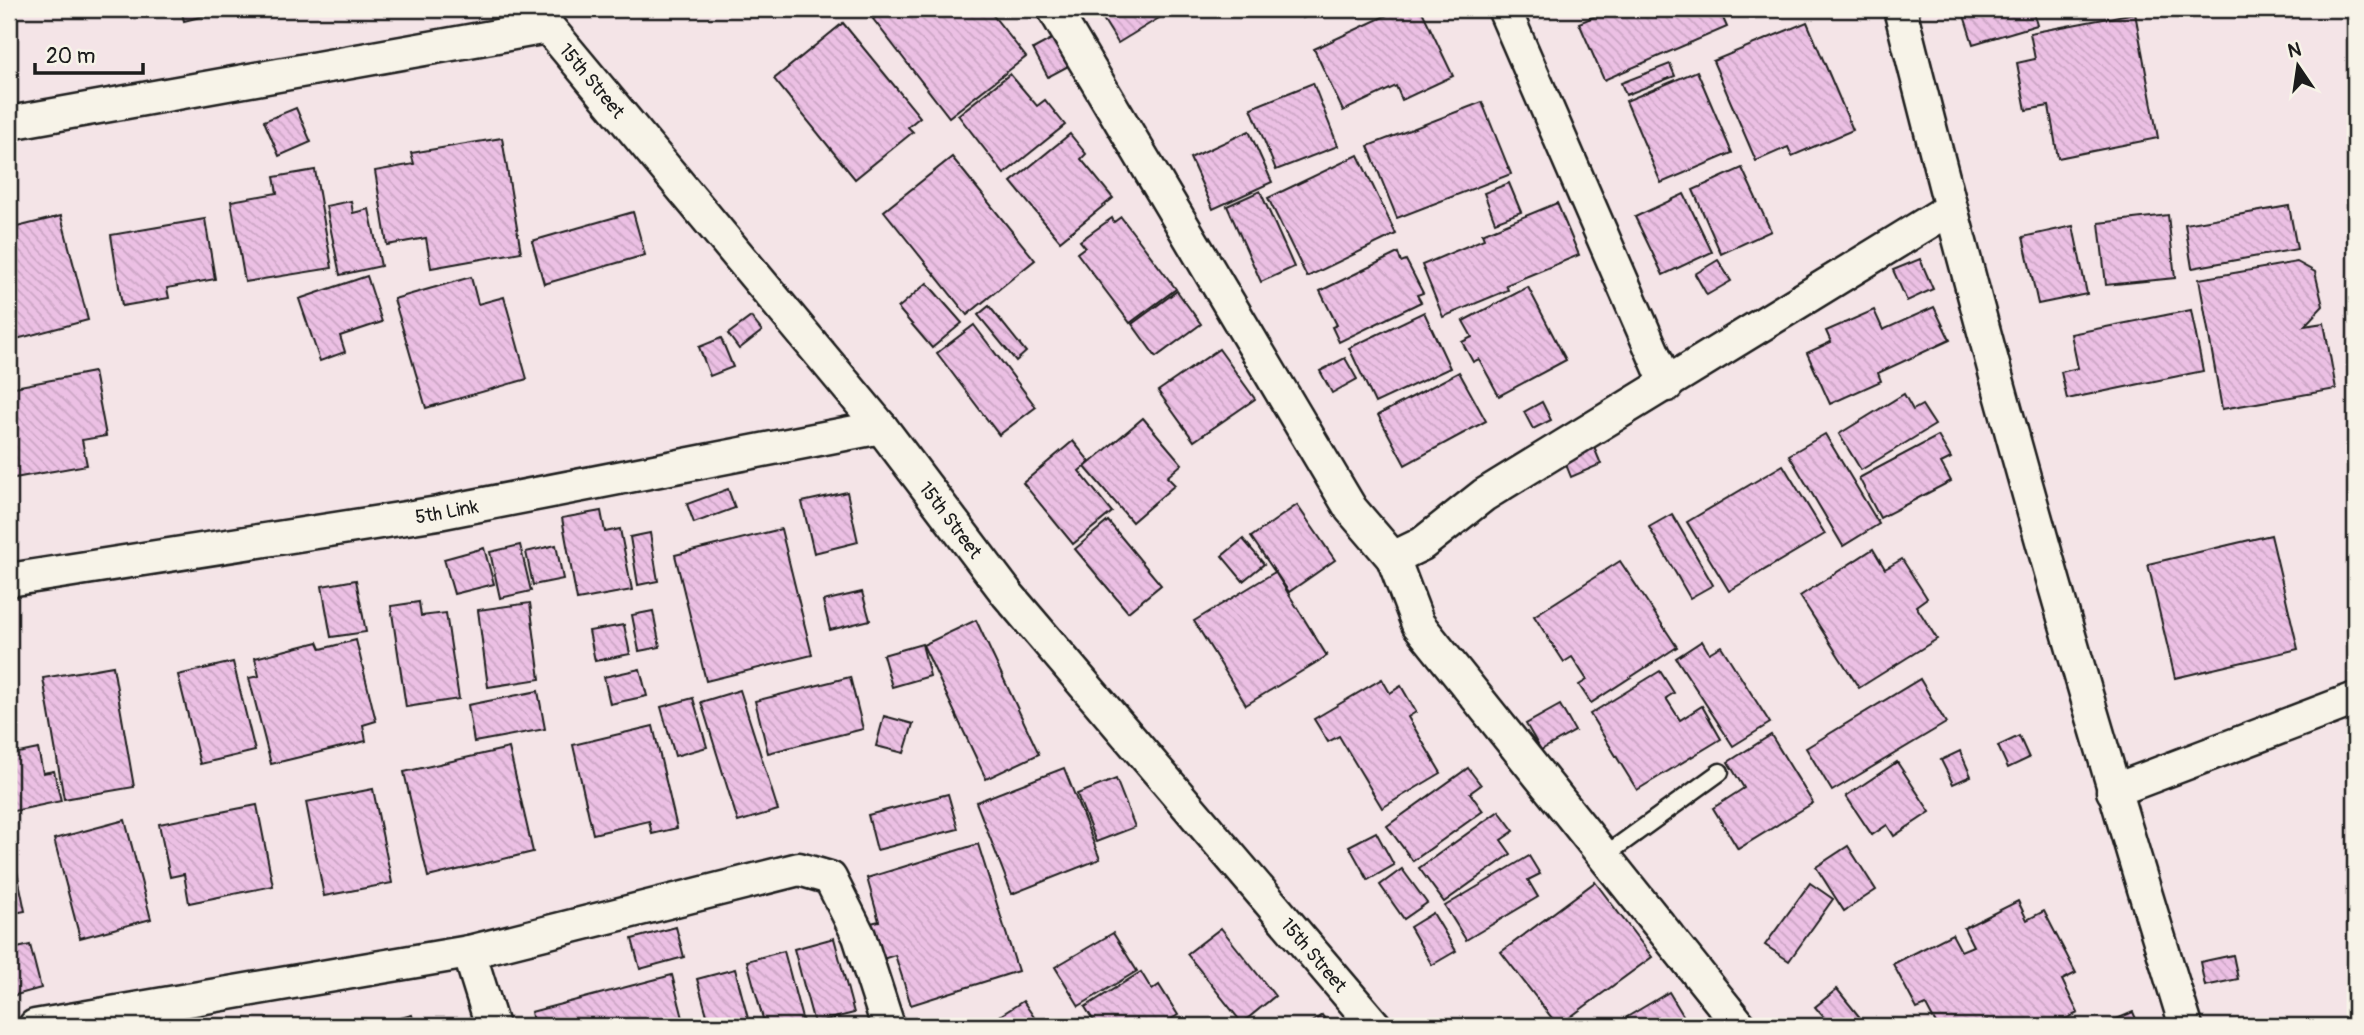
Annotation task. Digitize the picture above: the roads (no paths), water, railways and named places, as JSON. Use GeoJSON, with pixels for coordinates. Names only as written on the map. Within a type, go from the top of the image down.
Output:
{"type":"FeatureCollection","features":[{"type":"Feature","properties":{"kind":"street"},"geometry":{"type":"LineString","coordinates":[[1054,9],[1351,509],[1393,558],[1418,624],[1741,1026]]}},
{"type":"Feature","properties":{"kind":"street"},"geometry":{"type":"LineString","coordinates":[[1504,9],[1667,385]]}},
{"type":"Feature","properties":{"kind":"street"},"geometry":{"type":"LineString","coordinates":[[1900,9],[1950,209],[2113,791],[2186,1026]]}},
{"type":"Feature","properties":{"kind":"street"},"geometry":{"type":"LineString","coordinates":[[9,122],[540,18]]}},
{"type":"Feature","properties":{"kind":"street","name":"15th Street"},"geometry":{"type":"LineString","coordinates":[[540,18],[881,428],[1008,595],[1375,1026]]}},
{"type":"Feature","properties":{"kind":"street"},"geometry":{"type":"LineString","coordinates":[[1393,558],[1422,544],[1484,495],[1950,209]]}},
{"type":"Feature","properties":{"kind":"street","name":"5th Link"},"geometry":{"type":"LineString","coordinates":[[9,580],[438,513],[881,428]]}},
{"type":"Feature","properties":{"kind":"street"},"geometry":{"type":"LineString","coordinates":[[2113,791],[2355,699]]}},
{"type":"Feature","properties":{"kind":"street"},"geometry":{"type":"LineString","coordinates":[[35,1026],[468,953],[799,869],[830,877],[859,936],[888,1026]]}},
{"type":"Feature","properties":{"kind":"street"},"geometry":{"type":"LineString","coordinates":[[468,953],[492,1026]]}},
{"type":"Feature","properties":{"kind":"lane"},"geometry":{"type":"LineString","coordinates":[[1604,856],[1720,772]]}}]}
